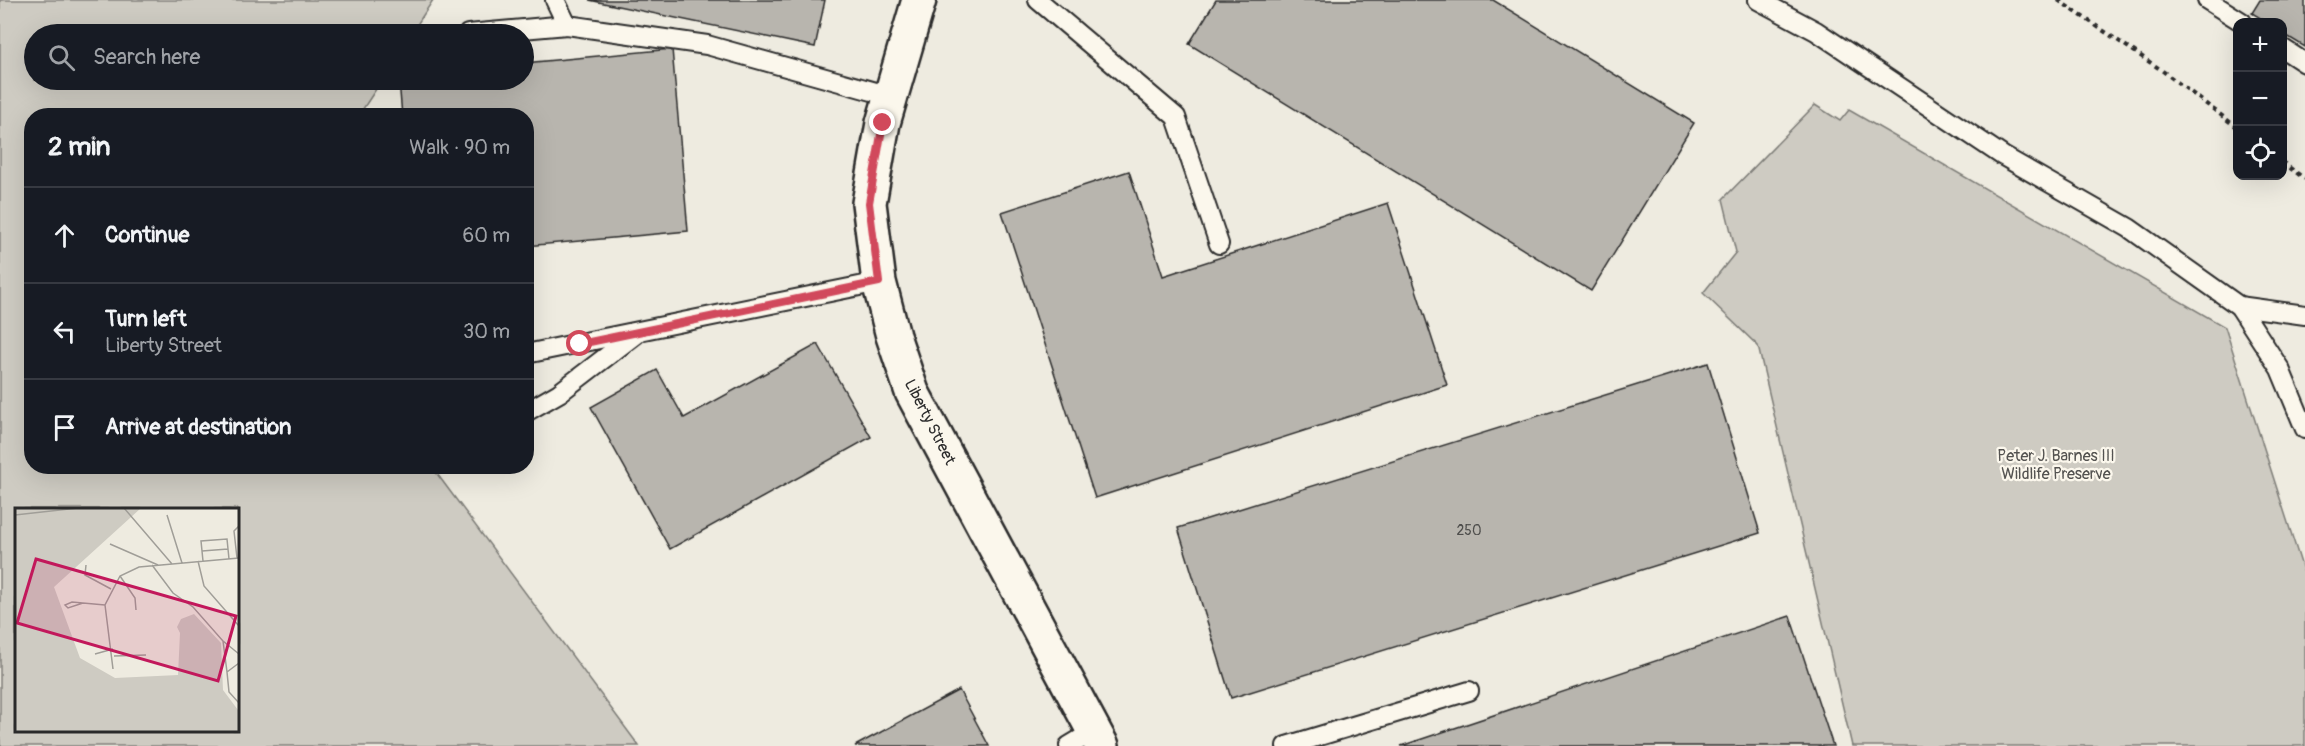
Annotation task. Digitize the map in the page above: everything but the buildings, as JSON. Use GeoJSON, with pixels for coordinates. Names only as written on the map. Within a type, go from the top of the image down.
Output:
{"type":"FeatureCollection","features":[{"type":"Feature","properties":{"kind":"street","name":"Liberty Street"},"geometry":{"type":"LineString","coordinates":[[919,0],[890,96],[869,203],[879,282],[892,336],[912,392],[1088,741]]}},
{"type":"Feature","properties":{"kind":"lane"},"geometry":{"type":"LineString","coordinates":[[555,0],[567,25]]}},
{"type":"Feature","properties":{"kind":"lane"},"geometry":{"type":"LineString","coordinates":[[1038,0],[1176,117],[1219,244]]}},
{"type":"Feature","properties":{"kind":"lane"},"geometry":{"type":"LineString","coordinates":[[1758,0],[1816,31],[2003,156],[2128,228],[2239,306],[2280,369],[2305,429]]}},
{"type":"Feature","properties":{"kind":"lane"},"geometry":{"type":"LineString","coordinates":[[2207,0],[2236,18]]}},
{"type":"Feature","properties":{"kind":"lane"},"geometry":{"type":"LineString","coordinates":[[534,28],[567,25],[707,45],[890,96]]}},
{"type":"Feature","properties":{"kind":"lane"},"geometry":{"type":"LineString","coordinates":[[2287,51],[2305,63]]}},
{"type":"Feature","properties":{"kind":"lane"},"geometry":{"type":"LineString","coordinates":[[534,352],[879,282]]}},
{"type":"Feature","properties":{"kind":"lane"},"geometry":{"type":"LineString","coordinates":[[2239,306],[2305,315]]}},
{"type":"Feature","properties":{"kind":"lane"},"geometry":{"type":"LineString","coordinates":[[534,407],[559,393],[640,331]]}},
{"type":"Feature","properties":{"kind":"lane"},"geometry":{"type":"LineString","coordinates":[[1286,746],[1469,691]]}},
{"type":"Feature","properties":{"kind":"path"},"geometry":{"type":"LineString","coordinates":[[2058,0],[2160,69],[2235,126]]}},
{"type":"Feature","properties":{"kind":"path"},"geometry":{"type":"LineString","coordinates":[[2287,165],[2305,179]]}},
{"type":"Feature","properties":{"kind":"green space"},"geometry":{"type":"Polygon","coordinates":[[[0,0],[433,0],[417,24],[24,24],[24,90],[375,90],[364,108],[24,108],[24,474],[437,474],[639,746],[0,746],[0,0]]]}},
{"type":"Feature","properties":{"kind":"green space","name":"Peter J. Barnes III Wildlife Preserve"},"geometry":{"type":"Polygon","coordinates":[[[1815,105],[1840,121],[1849,110],[2225,327],[2305,576],[2305,746],[1852,746],[1758,346],[1703,293],[1736,252],[1723,199],[1815,105]]]}},
{"type":"Feature","properties":{"kind":"route"},"geometry":{"type":"LineString","coordinates":[[580,344],[879,282],[869,203],[883,123]]}}]}
